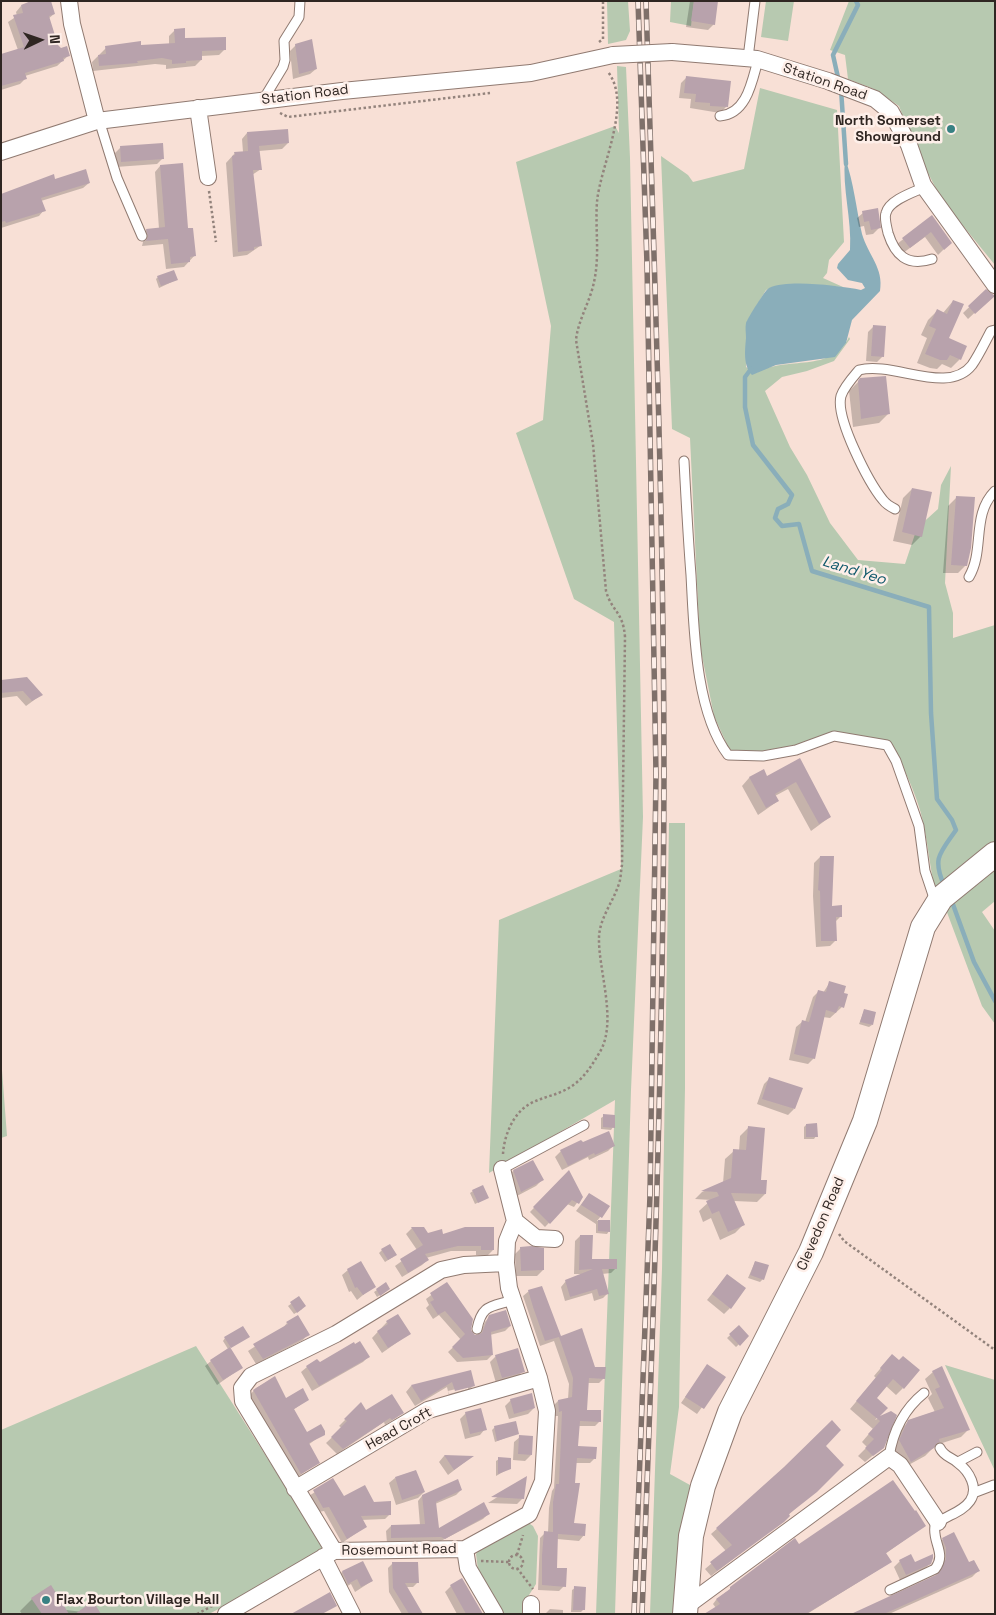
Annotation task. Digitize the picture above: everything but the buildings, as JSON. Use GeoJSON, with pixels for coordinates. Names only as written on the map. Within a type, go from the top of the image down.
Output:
{"type":"FeatureCollection","features":[{"type":"Feature","properties":{"kind":"main road","name":"Clevedon Road"},"geometry":{"type":"LineString","coordinates":[[685,1610],[691,1536],[703,1486],[730,1412],[811,1252],[864,1121],[923,927],[944,896],[995,854]]}},
{"type":"Feature","properties":{"kind":"street"},"geometry":{"type":"LineString","coordinates":[[69,1],[72,24],[98,121]]}},
{"type":"Feature","properties":{"kind":"street","name":"Station Road"},"geometry":{"type":"LineString","coordinates":[[1,152],[98,121],[260,100],[531,73],[613,55],[672,52],[753,59],[859,92],[875,99],[891,112],[909,145],[925,187],[995,285]]}},
{"type":"Feature","properties":{"kind":"street"},"geometry":{"type":"LineString","coordinates":[[198,108],[209,178]]}},
{"type":"Feature","properties":{"kind":"street"},"geometry":{"type":"LineString","coordinates":[[502,1169],[515,1221],[536,1238],[555,1239]]}},
{"type":"Feature","properties":{"kind":"street","name":"Rosemount Road"},"geometry":{"type":"LineString","coordinates":[[226,1614],[328,1554],[466,1555],[529,1514],[537,1499],[543,1481],[547,1411],[539,1378],[513,1300],[506,1263],[507,1241],[515,1221]]}},
{"type":"Feature","properties":{"kind":"street"},"geometry":{"type":"LineString","coordinates":[[352,1614],[319,1528],[243,1401],[242,1388],[251,1376],[336,1334],[441,1270],[464,1265],[506,1263]]}},
{"type":"Feature","properties":{"kind":"street","name":"Head Croft"},"geometry":{"type":"LineString","coordinates":[[295,1489],[428,1410],[539,1378]]}},
{"type":"Feature","properties":{"kind":"street"},"geometry":{"type":"LineString","coordinates":[[685,1610],[889,1457],[900,1465],[938,1522]]}},
{"type":"Feature","properties":{"kind":"street"},"geometry":{"type":"LineString","coordinates":[[466,1555],[468,1568],[495,1614]]}},
{"type":"Feature","properties":{"kind":"lane"},"geometry":{"type":"LineString","coordinates":[[260,100],[283,67],[285,60],[284,41],[299,17],[300,1]]}},
{"type":"Feature","properties":{"kind":"lane"},"geometry":{"type":"LineString","coordinates":[[720,116],[733,112],[744,101],[753,59],[755,1]]}},
{"type":"Feature","properties":{"kind":"lane"},"geometry":{"type":"LineString","coordinates":[[98,121],[117,178],[142,236]]}},
{"type":"Feature","properties":{"kind":"lane"},"geometry":{"type":"LineString","coordinates":[[925,187],[890,207],[886,213],[887,229],[896,252],[903,258],[913,260],[932,258]]}},
{"type":"Feature","properties":{"kind":"lane"},"geometry":{"type":"LineString","coordinates":[[895,509],[884,502],[866,475],[848,432],[842,411],[841,396],[859,370],[872,367],[944,380],[960,376],[972,365],[991,332],[995,330]]}},
{"type":"Feature","properties":{"kind":"lane"},"geometry":{"type":"LineString","coordinates":[[684,462],[695,645],[708,720],[719,744],[728,755],[763,756],[796,750],[834,736],[887,745],[896,761],[919,826],[925,871],[944,896]]}},
{"type":"Feature","properties":{"kind":"lane"},"geometry":{"type":"LineString","coordinates":[[969,577],[976,560],[979,526],[984,505],[995,491]]}},
{"type":"Feature","properties":{"kind":"lane"},"geometry":{"type":"LineString","coordinates":[[502,1169],[584,1125]]}},
{"type":"Feature","properties":{"kind":"lane"},"geometry":{"type":"LineString","coordinates":[[476,1329],[481,1313],[513,1300]]}},
{"type":"Feature","properties":{"kind":"lane"},"geometry":{"type":"LineString","coordinates":[[889,1457],[892,1437],[909,1405],[924,1393]]}},
{"type":"Feature","properties":{"kind":"lane"},"geometry":{"type":"LineString","coordinates":[[890,1590],[935,1569],[940,1563],[940,1552],[934,1533],[938,1522],[962,1510],[971,1500],[973,1484],[968,1472],[958,1462],[947,1456],[940,1448]]}},
{"type":"Feature","properties":{"kind":"lane"},"geometry":{"type":"LineString","coordinates":[[958,1462],[977,1452]]}},
{"type":"Feature","properties":{"kind":"lane"},"geometry":{"type":"LineString","coordinates":[[973,1493],[994,1484]]}},
{"type":"Feature","properties":{"kind":"path"},"geometry":{"type":"LineString","coordinates":[[597,43],[603,39],[603,1]]}},
{"type":"Feature","properties":{"kind":"path"},"geometry":{"type":"LineString","coordinates":[[502,1169],[504,1143],[513,1120],[528,1105],[553,1097],[576,1084],[591,1067],[603,1047],[607,1021],[606,986],[599,938],[602,920],[620,880],[622,865],[624,630],[620,614],[609,602],[606,592],[592,444],[576,340],[577,328],[589,305],[595,280],[598,247],[597,202],[601,176],[614,137],[616,121],[614,79],[608,71],[603,70]]}},
{"type":"Feature","properties":{"kind":"path"},"geometry":{"type":"LineString","coordinates":[[260,100],[288,117],[491,93]]}},
{"type":"Feature","properties":{"kind":"path"},"geometry":{"type":"LineString","coordinates":[[209,178],[216,242]]}},
{"type":"Feature","properties":{"kind":"path"},"geometry":{"type":"LineString","coordinates":[[845,1238],[839,1234],[844,1241],[995,1350]]}},
{"type":"Feature","properties":{"kind":"path"},"geometry":{"type":"LineString","coordinates":[[466,1555],[509,1562],[511,1566],[517,1568],[532,1602]]}},
{"type":"Feature","properties":{"kind":"path"},"geometry":{"type":"LineString","coordinates":[[509,1562],[513,1556],[521,1556],[523,1562],[517,1568]]}},
{"type":"Feature","properties":{"kind":"green space"},"geometry":{"type":"Polygon","coordinates":[[[607,1],[628,1],[630,31],[626,40],[608,44],[607,1]]]}},
{"type":"Feature","properties":{"kind":"green space"},"geometry":{"type":"Polygon","coordinates":[[[671,1],[694,1],[691,26],[670,22],[671,1]]]}},
{"type":"Feature","properties":{"kind":"green space"},"geometry":{"type":"Polygon","coordinates":[[[766,1],[794,1],[788,41],[761,37],[766,1]]]}},
{"type":"Feature","properties":{"kind":"green space","name":"North Somerset Showground"},"geometry":{"type":"Polygon","coordinates":[[[849,1],[995,1],[995,265],[942,200],[917,152],[899,106],[874,89],[848,79],[845,55],[830,50],[849,1]]]}},
{"type":"Feature","properties":{"kind":"green space"},"geometry":{"type":"Polygon","coordinates":[[[617,66],[626,67],[630,158],[643,817],[631,1090],[615,1614],[596,1614],[615,1100],[489,1173],[499,920],[621,869],[614,622],[574,599],[516,433],[543,420],[551,326],[516,162],[615,126],[619,133],[617,66]]]}},
{"type":"Feature","properties":{"kind":"green space"},"geometry":{"type":"Polygon","coordinates":[[[760,88],[837,110],[844,242],[829,260],[827,273],[823,278],[843,287],[808,285],[773,287],[766,290],[747,322],[746,367],[756,373],[781,365],[820,360],[832,356],[849,337],[850,339],[834,361],[807,371],[782,377],[765,391],[790,447],[807,475],[830,523],[858,560],[905,564],[917,528],[938,509],[941,485],[951,466],[945,583],[953,613],[953,638],[995,625],[995,846],[937,895],[919,806],[905,771],[889,741],[834,731],[796,745],[762,751],[730,751],[714,716],[700,646],[690,438],[672,429],[661,156],[688,175],[693,182],[744,169],[760,88]]]}},
{"type":"Feature","properties":{"kind":"green space"},"geometry":{"type":"Polygon","coordinates":[[[669,823],[685,823],[685,1088],[679,1407],[670,1474],[690,1485],[678,1580],[678,1614],[650,1614],[662,1269],[669,823]]]}},
{"type":"Feature","properties":{"kind":"green space"},"geometry":{"type":"Polygon","coordinates":[[[995,870],[995,901],[982,912],[995,931],[995,1024],[982,1006],[945,907],[995,870]]]}},
{"type":"Feature","properties":{"kind":"green space"},"geometry":{"type":"Polygon","coordinates":[[[1,1057],[7,1136],[1,1138],[1,1057]]]}},
{"type":"Feature","properties":{"kind":"green space"},"geometry":{"type":"Polygon","coordinates":[[[196,1346],[320,1541],[322,1549],[318,1557],[209,1614],[1,1614],[1,1430],[196,1346]]]}},
{"type":"Feature","properties":{"kind":"green space"},"geometry":{"type":"Polygon","coordinates":[[[945,1365],[995,1380],[995,1471],[945,1365]]]}},
{"type":"Feature","properties":{"kind":"green space"},"geometry":{"type":"Polygon","coordinates":[[[527,1522],[533,1526],[538,1536],[536,1584],[529,1595],[527,1614],[503,1614],[478,1570],[476,1554],[482,1546],[527,1522]]]}},
{"type":"Feature","properties":{"kind":"water"},"geometry":{"type":"Polygon","coordinates":[[[845,158],[853,186],[862,234],[880,275],[880,291],[852,320],[846,343],[835,357],[776,365],[752,375],[747,367],[745,358],[746,323],[769,288],[778,285],[801,284],[827,285],[861,290],[865,288],[862,283],[848,280],[837,268],[838,264],[850,250],[850,227],[844,170],[845,158]]]}},
{"type":"Feature","properties":{"kind":"waterway","name":"Land Yeo"},"geometry":{"type":"LineString","coordinates":[[839,82],[833,55],[858,5],[856,1]]}},
{"type":"Feature","properties":{"kind":"waterway","name":"Land Yeo"},"geometry":{"type":"LineString","coordinates":[[841,89],[846,164]]}},
{"type":"Feature","properties":{"kind":"waterway","name":"Land Yeo"},"geometry":{"type":"LineString","coordinates":[[751,369],[745,377],[745,407],[753,445],[792,495],[788,504],[778,509],[775,518],[782,526],[799,524],[812,571],[929,607],[931,713],[937,799],[952,820],[956,830],[942,850],[938,862],[940,876],[944,885]]}},
{"type":"Feature","properties":{"kind":"waterway","name":"Land Yeo"},"geometry":{"type":"LineString","coordinates":[[951,899],[974,962],[995,1001]]}},
{"type":"Feature","properties":{"kind":"railway"},"geometry":{"type":"LineString","coordinates":[[634,1614],[650,1195],[656,774],[647,264],[638,1]]}},
{"type":"Feature","properties":{"kind":"railway"},"geometry":{"type":"LineString","coordinates":[[642,1614],[660,1093],[664,779],[660,487],[646,1]]}},
{"type":"Feature","properties":{"kind":"place","name":"North Somerset Showground"},"geometry":{"type":"Point","coordinates":[951,129]}},
{"type":"Feature","properties":{"kind":"place","name":"Flax Bourton Village Hall"},"geometry":{"type":"Point","coordinates":[46,1600]}}]}
